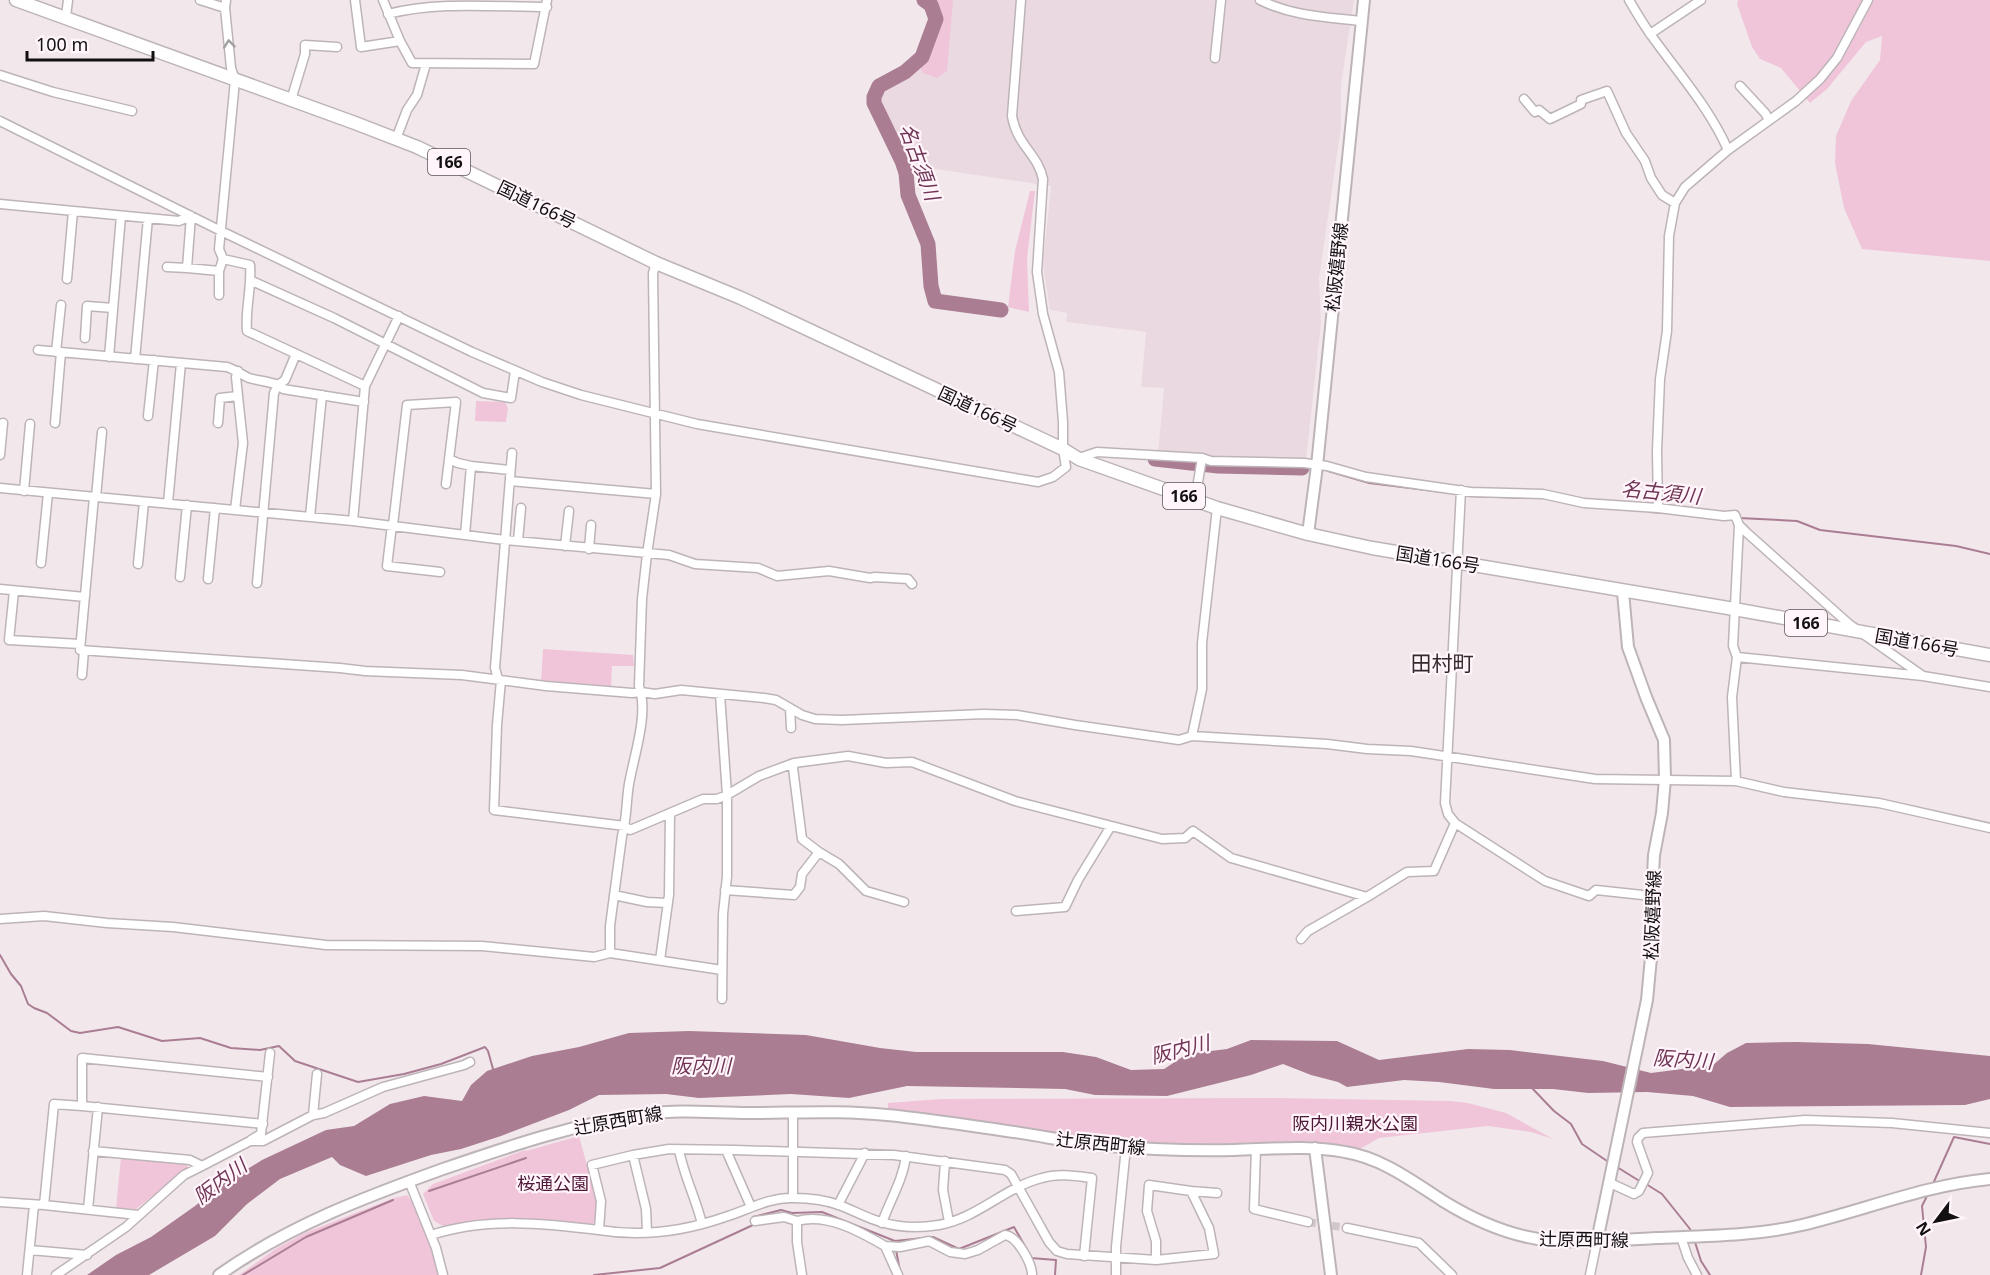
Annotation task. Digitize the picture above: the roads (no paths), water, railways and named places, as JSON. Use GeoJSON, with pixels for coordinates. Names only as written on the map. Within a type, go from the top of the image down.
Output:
{"type":"FeatureCollection","features":[{"type":"Feature","properties":{"kind":"highway","name":"国道166号"},"geometry":{"type":"LineString","coordinates":[[16,0],[396,139],[474,173],[656,263],[741,298],[1063,449],[1079,459],[1217,508],[1308,534],[1372,548],[1989,655]]}},
{"type":"Feature","properties":{"kind":"main road","name":"松阪嬉野線"},"geometry":{"type":"LineString","coordinates":[[1308,534],[1317,466],[1364,0]]}},
{"type":"Feature","properties":{"kind":"main road","name":"松阪嬉野線"},"geometry":{"type":"LineString","coordinates":[[1597,1241],[1647,1000],[1652,947],[1654,855],[1662,813],[1665,779],[1664,740],[1628,647],[1623,592]]}},
{"type":"Feature","properties":{"kind":"main road","name":"辻原西町線"},"geometry":{"type":"LineString","coordinates":[[219,1275],[300,1226],[409,1182],[564,1130],[651,1113],[682,1111],[886,1115],[1074,1142],[1173,1150],[1315,1148],[1344,1151],[1374,1160],[1469,1216],[1508,1233],[1556,1241],[1701,1236],[1798,1226],[1936,1188],[1990,1179]]}},
{"type":"Feature","properties":{"kind":"main road"},"geometry":{"type":"LineString","coordinates":[[1315,1148],[1330,1275]]}},
{"type":"Feature","properties":{"kind":"street"},"geometry":{"type":"LineString","coordinates":[[66,18],[68,0]]}},
{"type":"Feature","properties":{"kind":"street"},"geometry":{"type":"LineString","coordinates":[[200,0],[225,4],[231,68],[235,80],[219,249],[223,259],[219,271],[219,295]]}},
{"type":"Feature","properties":{"kind":"street"},"geometry":{"type":"LineString","coordinates":[[355,0],[361,47],[400,41]]}},
{"type":"Feature","properties":{"kind":"street"},"geometry":{"type":"LineString","coordinates":[[384,0],[388,14],[400,41],[412,63],[426,64],[534,64],[547,3],[450,3],[388,14]]}},
{"type":"Feature","properties":{"kind":"street"},"geometry":{"type":"LineString","coordinates":[[0,121],[399,316],[516,371],[581,395],[731,431],[1027,481],[1045,480],[1060,474],[1066,467],[1063,449],[1064,422],[1059,372],[1043,314],[1036,272],[1043,179],[1039,165],[1016,133],[1012,116],[1022,0]]}},
{"type":"Feature","properties":{"kind":"street"},"geometry":{"type":"LineString","coordinates":[[1215,58],[1221,0]]}},
{"type":"Feature","properties":{"kind":"street"},"geometry":{"type":"LineString","coordinates":[[1260,0],[1282,10],[1303,15],[1361,21]]}},
{"type":"Feature","properties":{"kind":"street"},"geometry":{"type":"LineString","coordinates":[[1629,0],[1650,34],[1702,102],[1728,150]]}},
{"type":"Feature","properties":{"kind":"street"},"geometry":{"type":"LineString","coordinates":[[1650,34],[1701,0]]}},
{"type":"Feature","properties":{"kind":"street"},"geometry":{"type":"LineString","coordinates":[[1658,508],[1660,379],[1667,331],[1669,236],[1675,203],[1685,187],[1728,150],[1796,101],[1820,79],[1837,58],[1868,0]]}},
{"type":"Feature","properties":{"kind":"street"},"geometry":{"type":"LineString","coordinates":[[291,100],[305,54],[305,45],[337,47]]}},
{"type":"Feature","properties":{"kind":"street"},"geometry":{"type":"LineString","coordinates":[[396,139],[407,110],[417,95],[426,64]]}},
{"type":"Feature","properties":{"kind":"street"},"geometry":{"type":"LineString","coordinates":[[0,75],[53,92],[132,111]]}},
{"type":"Feature","properties":{"kind":"street"},"geometry":{"type":"LineString","coordinates":[[1740,86],[1769,120]]}},
{"type":"Feature","properties":{"kind":"street"},"geometry":{"type":"LineString","coordinates":[[1524,99],[1534,112],[1539,110],[1550,119],[1581,104],[1581,100],[1607,91],[1626,133],[1645,161],[1651,178],[1662,195],[1675,203]]}},
{"type":"Feature","properties":{"kind":"street"},"geometry":{"type":"LineString","coordinates":[[0,204],[179,221],[191,216]]}},
{"type":"Feature","properties":{"kind":"street"},"geometry":{"type":"LineString","coordinates":[[67,279],[73,211]]}},
{"type":"Feature","properties":{"kind":"street"},"geometry":{"type":"LineString","coordinates":[[109,357],[121,216]]}},
{"type":"Feature","properties":{"kind":"street"},"geometry":{"type":"LineString","coordinates":[[187,268],[191,216]]}},
{"type":"Feature","properties":{"kind":"street"},"geometry":{"type":"LineString","coordinates":[[135,359],[148,218]]}},
{"type":"Feature","properties":{"kind":"street"},"geometry":{"type":"LineString","coordinates":[[223,259],[250,265],[252,281],[246,322],[247,330],[365,386]]}},
{"type":"Feature","properties":{"kind":"street"},"geometry":{"type":"LineString","coordinates":[[610,953],[610,926],[622,836],[641,725],[640,651],[647,554],[656,494],[653,273],[656,263]]}},
{"type":"Feature","properties":{"kind":"street"},"geometry":{"type":"LineString","coordinates":[[166,267],[219,271]]}},
{"type":"Feature","properties":{"kind":"street"},"geometry":{"type":"LineString","coordinates":[[252,281],[333,318],[483,393],[512,398],[516,371]]}},
{"type":"Feature","properties":{"kind":"street"},"geometry":{"type":"LineString","coordinates":[[55,423],[61,305]]}},
{"type":"Feature","properties":{"kind":"street"},"geometry":{"type":"LineString","coordinates":[[85,338],[87,306],[113,308]]}},
{"type":"Feature","properties":{"kind":"street"},"geometry":{"type":"LineString","coordinates":[[353,521],[365,386],[399,316]]}},
{"type":"Feature","properties":{"kind":"street"},"geometry":{"type":"LineString","coordinates":[[38,350],[227,367],[247,377],[267,381],[283,389],[364,402]]}},
{"type":"Feature","properties":{"kind":"street"},"geometry":{"type":"LineString","coordinates":[[256,583],[274,393],[278,385],[285,380],[296,354]]}},
{"type":"Feature","properties":{"kind":"street"},"geometry":{"type":"LineString","coordinates":[[148,416],[153,360]]}},
{"type":"Feature","properties":{"kind":"street"},"geometry":{"type":"LineString","coordinates":[[168,503],[181,363]]}},
{"type":"Feature","properties":{"kind":"street"},"geometry":{"type":"LineString","coordinates":[[235,510],[243,443],[236,377],[238,371]]}},
{"type":"Feature","properties":{"kind":"street"},"geometry":{"type":"LineString","coordinates":[[310,517],[322,395]]}},
{"type":"Feature","properties":{"kind":"street"},"geometry":{"type":"LineString","coordinates":[[218,423],[220,398],[238,396]]}},
{"type":"Feature","properties":{"kind":"street"},"geometry":{"type":"LineString","coordinates":[[440,572],[387,566],[407,405],[456,402],[446,484]]}},
{"type":"Feature","properties":{"kind":"street"},"geometry":{"type":"LineString","coordinates":[[0,455],[3,423]]}},
{"type":"Feature","properties":{"kind":"street"},"geometry":{"type":"LineString","coordinates":[[24,491],[30,424]]}},
{"type":"Feature","properties":{"kind":"street"},"geometry":{"type":"LineString","coordinates":[[82,675],[85,597],[102,432]]}},
{"type":"Feature","properties":{"kind":"street"},"geometry":{"type":"LineString","coordinates":[[1079,459],[1097,452],[1202,462],[1304,463],[1327,466],[1366,477],[1461,493],[1543,494],[1584,503],[1658,508],[1738,522],[1860,633],[1923,676]]}},
{"type":"Feature","properties":{"kind":"street"},"geometry":{"type":"LineString","coordinates":[[512,453],[495,668],[500,680],[494,810],[625,826],[630,830],[703,800],[717,799],[727,795],[759,776],[794,763],[848,756],[886,764],[912,762],[1015,801],[1162,839],[1185,838],[1193,831],[1231,858],[1367,897]]}},
{"type":"Feature","properties":{"kind":"street"},"geometry":{"type":"LineString","coordinates":[[449,459],[471,466],[510,470]]}},
{"type":"Feature","properties":{"kind":"street"},"geometry":{"type":"LineString","coordinates":[[1199,501],[1198,482],[1202,462]]}},
{"type":"Feature","properties":{"kind":"street"},"geometry":{"type":"LineString","coordinates":[[465,535],[471,466]]}},
{"type":"Feature","properties":{"kind":"street"},"geometry":{"type":"LineString","coordinates":[[510,481],[656,494]]}},
{"type":"Feature","properties":{"kind":"street"},"geometry":{"type":"LineString","coordinates":[[0,496],[0,488],[168,503],[393,525],[589,549],[669,555],[695,564],[758,568],[777,576],[829,571],[870,578],[908,579],[912,584]]}},
{"type":"Feature","properties":{"kind":"street"},"geometry":{"type":"LineString","coordinates":[[41,564],[48,493]]}},
{"type":"Feature","properties":{"kind":"street"},"geometry":{"type":"LineString","coordinates":[[1461,493],[1445,803],[1448,814],[1455,823],[1545,881],[1589,896],[1596,890],[1652,896]]}},
{"type":"Feature","properties":{"kind":"street"},"geometry":{"type":"LineString","coordinates":[[138,564],[144,502]]}},
{"type":"Feature","properties":{"kind":"street"},"geometry":{"type":"LineString","coordinates":[[180,577],[187,505]]}},
{"type":"Feature","properties":{"kind":"street"},"geometry":{"type":"LineString","coordinates":[[208,579],[215,508]]}},
{"type":"Feature","properties":{"kind":"street"},"geometry":{"type":"LineString","coordinates":[[518,541],[520,508]]}},
{"type":"Feature","properties":{"kind":"street"},"geometry":{"type":"LineString","coordinates":[[1192,736],[1202,690],[1202,642],[1217,508]]}},
{"type":"Feature","properties":{"kind":"street"},"geometry":{"type":"LineString","coordinates":[[565,546],[569,511]]}},
{"type":"Feature","properties":{"kind":"street"},"geometry":{"type":"LineString","coordinates":[[1736,781],[1732,697],[1737,657],[1733,646],[1738,522]]}},
{"type":"Feature","properties":{"kind":"street"},"geometry":{"type":"LineString","coordinates":[[589,549],[591,525]]}},
{"type":"Feature","properties":{"kind":"street"},"geometry":{"type":"LineString","coordinates":[[0,589],[85,597]]}},
{"type":"Feature","properties":{"kind":"street"},"geometry":{"type":"LineString","coordinates":[[14,591],[9,640],[365,671],[462,675],[621,692],[655,694],[681,690],[776,700],[802,715],[815,719],[1017,715],[1179,740],[1192,736],[1412,751],[1595,779],[1736,781],[1784,792],[1879,803],[1990,828]]}},
{"type":"Feature","properties":{"kind":"street"},"geometry":{"type":"LineString","coordinates":[[1737,657],[1923,676],[1990,687]]}},
{"type":"Feature","properties":{"kind":"street"},"geometry":{"type":"LineString","coordinates":[[720,694],[727,795],[727,876],[723,914],[722,999]]}},
{"type":"Feature","properties":{"kind":"street"},"geometry":{"type":"LineString","coordinates":[[790,708],[791,728]]}},
{"type":"Feature","properties":{"kind":"street"},"geometry":{"type":"LineString","coordinates":[[794,763],[802,838],[839,864],[866,891],[904,902]]}},
{"type":"Feature","properties":{"kind":"street"},"geometry":{"type":"LineString","coordinates":[[660,960],[667,903],[670,814]]}},
{"type":"Feature","properties":{"kind":"street"},"geometry":{"type":"LineString","coordinates":[[1301,939],[1308,931],[1407,872],[1434,871],[1455,823]]}},
{"type":"Feature","properties":{"kind":"street"},"geometry":{"type":"LineString","coordinates":[[1016,911],[1065,907],[1078,880],[1111,826]]}},
{"type":"Feature","properties":{"kind":"street"},"geometry":{"type":"LineString","coordinates":[[725,890],[794,895],[800,887],[802,874],[819,852]]}},
{"type":"Feature","properties":{"kind":"street"},"geometry":{"type":"LineString","coordinates":[[614,895],[647,902],[667,903]]}},
{"type":"Feature","properties":{"kind":"street"},"geometry":{"type":"LineString","coordinates":[[0,920],[44,916],[173,927],[326,945],[482,946],[594,957],[610,953],[722,970]]}},
{"type":"Feature","properties":{"kind":"street"},"geometry":{"type":"LineString","coordinates":[[56,1275],[126,1227],[184,1175],[261,1134],[270,1053]]}},
{"type":"Feature","properties":{"kind":"street"},"geometry":{"type":"LineString","coordinates":[[82,1106],[82,1058],[268,1077]]}},
{"type":"Feature","properties":{"kind":"street"},"geometry":{"type":"LineString","coordinates":[[250,1141],[263,1141],[313,1115],[324,1113],[383,1088],[470,1062]]}},
{"type":"Feature","properties":{"kind":"street"},"geometry":{"type":"LineString","coordinates":[[313,1115],[317,1074]]}},
{"type":"Feature","properties":{"kind":"street"},"geometry":{"type":"LineString","coordinates":[[44,1205],[54,1104],[263,1124]]}},
{"type":"Feature","properties":{"kind":"street"},"geometry":{"type":"LineString","coordinates":[[88,1209],[98,1107]]}},
{"type":"Feature","properties":{"kind":"street"},"geometry":{"type":"LineString","coordinates":[[793,1112],[793,1198]]}},
{"type":"Feature","properties":{"kind":"street"},"geometry":{"type":"LineString","coordinates":[[1610,1183],[1634,1194],[1639,1191],[1648,1173],[1637,1142],[1643,1133],[1805,1120],[1892,1123],[1990,1133]]}},
{"type":"Feature","properties":{"kind":"street"},"geometry":{"type":"LineString","coordinates":[[1116,1275],[1115,1258],[1126,1147]]}},
{"type":"Feature","properties":{"kind":"street"},"geometry":{"type":"LineString","coordinates":[[599,1230],[601,1201],[592,1165],[669,1149],[865,1153],[906,1156],[1005,1170],[1011,1174],[1049,1242],[1057,1251],[1084,1256],[1156,1260],[1214,1254],[1209,1228],[1191,1191]]}},
{"type":"Feature","properties":{"kind":"street"},"geometry":{"type":"LineString","coordinates":[[1256,1149],[1254,1209],[1308,1222]]}},
{"type":"Feature","properties":{"kind":"street"},"geometry":{"type":"LineString","coordinates":[[679,1150],[682,1170],[697,1204],[702,1224]]}},
{"type":"Feature","properties":{"kind":"street"},"geometry":{"type":"LineString","coordinates":[[726,1150],[751,1207]]}},
{"type":"Feature","properties":{"kind":"street"},"geometry":{"type":"LineString","coordinates":[[93,1151],[190,1160],[202,1166]]}},
{"type":"Feature","properties":{"kind":"street"},"geometry":{"type":"LineString","coordinates":[[838,1205],[865,1153]]}},
{"type":"Feature","properties":{"kind":"street"},"geometry":{"type":"LineString","coordinates":[[633,1155],[646,1209],[647,1232]]}},
{"type":"Feature","properties":{"kind":"street"},"geometry":{"type":"LineString","coordinates":[[882,1223],[903,1174],[906,1156]]}},
{"type":"Feature","properties":{"kind":"street"},"geometry":{"type":"LineString","coordinates":[[945,1161],[943,1191],[950,1222]]}},
{"type":"Feature","properties":{"kind":"street"},"geometry":{"type":"LineString","coordinates":[[431,1234],[496,1223],[647,1232],[690,1228],[771,1200],[793,1198],[820,1200],[838,1205],[882,1223],[926,1227],[972,1214],[1043,1177],[1055,1176],[1092,1178],[1084,1256]]}},
{"type":"Feature","properties":{"kind":"street"},"geometry":{"type":"LineString","coordinates":[[409,1182],[431,1234],[444,1275]]}},
{"type":"Feature","properties":{"kind":"street"},"geometry":{"type":"LineString","coordinates":[[1156,1260],[1156,1241],[1147,1211],[1149,1185],[1217,1193]]}},
{"type":"Feature","properties":{"kind":"street"},"geometry":{"type":"LineString","coordinates":[[0,1202],[138,1215]]}},
{"type":"Feature","properties":{"kind":"street"},"geometry":{"type":"LineString","coordinates":[[27,1275],[34,1205]]}},
{"type":"Feature","properties":{"kind":"street"},"geometry":{"type":"LineString","coordinates":[[755,1221],[784,1217],[797,1221],[809,1218],[826,1220],[892,1247],[928,1241],[950,1252],[965,1254],[978,1250],[1005,1235],[1010,1235],[1031,1264],[1032,1275]]}},
{"type":"Feature","properties":{"kind":"street"},"geometry":{"type":"LineString","coordinates":[[797,1221],[797,1242],[802,1275]]}},
{"type":"Feature","properties":{"kind":"street"},"geometry":{"type":"LineString","coordinates":[[1347,1228],[1419,1243],[1452,1275]]}},
{"type":"Feature","properties":{"kind":"street"},"geometry":{"type":"LineString","coordinates":[[1681,1237],[1697,1275]]}},
{"type":"Feature","properties":{"kind":"street"},"geometry":{"type":"LineString","coordinates":[[1590,1275],[1597,1241]]}},
{"type":"Feature","properties":{"kind":"street"},"geometry":{"type":"LineString","coordinates":[[892,1247],[898,1275]]}},
{"type":"Feature","properties":{"kind":"street"},"geometry":{"type":"LineString","coordinates":[[30,1251],[87,1255]]}},
{"type":"Feature","properties":{"kind":"water","name":"阪内川"},"geometry":{"type":"Polygon","coordinates":[[[689,1031],[806,1035],[916,1052],[1063,1052],[1096,1057],[1131,1070],[1164,1069],[1187,1054],[1227,1049],[1251,1040],[1337,1041],[1379,1060],[1468,1049],[1510,1050],[1603,1061],[1651,1073],[1713,1065],[1727,1053],[1746,1043],[1868,1044],[1990,1056],[1990,1099],[1965,1105],[1730,1107],[1693,1096],[1647,1092],[1588,1093],[1553,1089],[1494,1089],[1404,1080],[1347,1087],[1283,1064],[1251,1075],[1167,1096],[1095,1095],[1065,1089],[907,1086],[849,1098],[791,1094],[699,1098],[666,1094],[599,1095],[569,1110],[501,1136],[366,1176],[340,1165],[332,1157],[280,1179],[247,1204],[215,1236],[149,1275],[87,1275],[116,1255],[151,1237],[218,1187],[262,1160],[326,1130],[354,1126],[390,1104],[424,1096],[462,1101],[471,1085],[487,1071],[532,1056],[579,1047],[629,1033],[689,1031]]]}},
{"type":"Feature","properties":{"kind":"waterway","name":"名古須川"},"geometry":{"type":"LineString","coordinates":[[924,0],[931,5],[936,19],[922,57],[905,72],[879,86],[874,103],[902,161],[906,173],[908,195],[928,244],[931,286],[935,301],[1001,310]]}},
{"type":"Feature","properties":{"kind":"waterway","name":"名古須川"},"geometry":{"type":"LineString","coordinates":[[1155,459],[1218,466],[1302,468]]}},
{"type":"Feature","properties":{"kind":"waterway","name":"名古須川"},"geometry":{"type":"LineString","coordinates":[[1328,471],[1369,483],[1459,494]]}},
{"type":"Feature","properties":{"kind":"waterway","name":"名古須川"},"geometry":{"type":"LineString","coordinates":[[1470,496],[1528,498]]}},
{"type":"Feature","properties":{"kind":"waterway","name":"名古須川"},"geometry":{"type":"LineString","coordinates":[[1649,512],[1668,513]]}},
{"type":"Feature","properties":{"kind":"waterway","name":"名古須川"},"geometry":{"type":"LineString","coordinates":[[1739,518],[1797,521],[1820,530],[1956,546],[1990,554]]}},
{"type":"Feature","properties":{"kind":"waterway"},"geometry":{"type":"LineString","coordinates":[[0,955],[21,986],[28,1004],[47,1013],[71,1031],[80,1033],[118,1027],[162,1041],[200,1038],[231,1048],[260,1050],[279,1046],[295,1061],[358,1082],[404,1074],[441,1064],[485,1047],[493,1069]]}},
{"type":"Feature","properties":{"kind":"waterway"},"geometry":{"type":"LineString","coordinates":[[1531,1087],[1554,1111],[1571,1124],[1582,1144],[1610,1163]]}},
{"type":"Feature","properties":{"kind":"waterway"},"geometry":{"type":"LineString","coordinates":[[1932,1186],[1954,1137],[1990,1144]]}},
{"type":"Feature","properties":{"kind":"waterway"},"geometry":{"type":"LineString","coordinates":[[429,1191],[526,1158]]}},
{"type":"Feature","properties":{"kind":"waterway"},"geometry":{"type":"LineString","coordinates":[[1617,1167],[1641,1182]]}},
{"type":"Feature","properties":{"kind":"waterway"},"geometry":{"type":"LineString","coordinates":[[1646,1184],[1662,1194],[1692,1234]]}},
{"type":"Feature","properties":{"kind":"waterway"},"geometry":{"type":"LineString","coordinates":[[1921,1275],[1926,1247],[1922,1206],[1928,1194]]}},
{"type":"Feature","properties":{"kind":"waterway"},"geometry":{"type":"LineString","coordinates":[[243,1275],[306,1237],[393,1200]]}},
{"type":"Feature","properties":{"kind":"waterway"},"geometry":{"type":"LineString","coordinates":[[594,1275],[660,1268],[753,1225],[753,1217],[781,1210],[792,1213],[822,1212],[895,1241],[923,1238]]}},
{"type":"Feature","properties":{"kind":"waterway"},"geometry":{"type":"LineString","coordinates":[[929,1238],[933,1237],[959,1249],[1014,1227],[1025,1246]]}},
{"type":"Feature","properties":{"kind":"waterway"},"geometry":{"type":"LineString","coordinates":[[1694,1239],[1701,1261],[1710,1275]]}},
{"type":"Feature","properties":{"kind":"waterway"},"geometry":{"type":"LineString","coordinates":[[896,1250],[900,1271]]}},
{"type":"Feature","properties":{"kind":"waterway"},"geometry":{"type":"LineString","coordinates":[[1030,1257],[1056,1260],[1055,1275]]}},
{"type":"Feature","properties":{"kind":"tunnel"},"geometry":{"type":"LineString","coordinates":[[1308,1222],[1347,1228]]}},
{"type":"Feature","properties":{"kind":"district","name":"田村町"},"geometry":{"type":"Point","coordinates":[1442,663]}},
{"type":"Feature","properties":{"kind":"park label","name":"阪内川親水公園"},"geometry":{"type":"Point","coordinates":[1355,1123]}},
{"type":"Feature","properties":{"kind":"park label","name":"桜通公園"},"geometry":{"type":"Point","coordinates":[553,1183]}}]}
